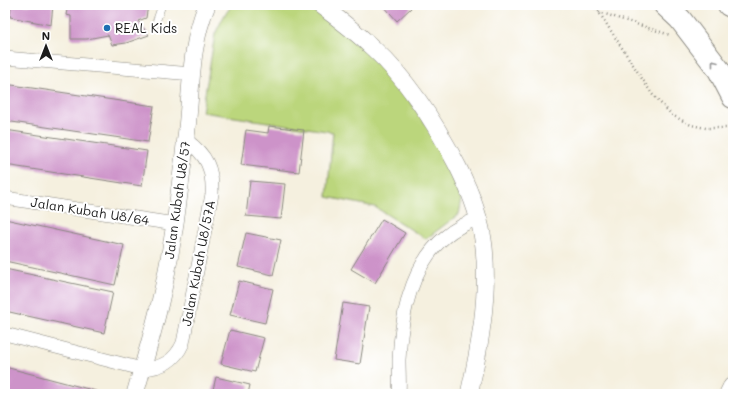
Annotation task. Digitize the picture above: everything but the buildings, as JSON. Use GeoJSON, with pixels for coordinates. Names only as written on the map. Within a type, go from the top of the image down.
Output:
{"type":"FeatureCollection","features":[{"type":"Feature","properties":{"kind":"highway"},"geometry":{"type":"LineString","coordinates":[[665,5],[680,19],[719,70],[733,97]]}},
{"type":"Feature","properties":{"kind":"highway"},"geometry":{"type":"LineString","coordinates":[[729,5],[733,7]]}},
{"type":"Feature","properties":{"kind":"main road"},"geometry":{"type":"LineString","coordinates":[[730,394],[733,388]]}},
{"type":"Feature","properties":{"kind":"street","name":"Jalan Kubah U8/57"},"geometry":{"type":"LineString","coordinates":[[135,394],[162,298],[175,224],[186,140],[195,49],[201,18],[207,5]]}},
{"type":"Feature","properties":{"kind":"street"},"geometry":{"type":"LineString","coordinates":[[320,5],[354,31],[375,50],[426,110],[451,154],[472,198],[479,218],[484,247],[486,279],[483,315],[469,394]]}},
{"type":"Feature","properties":{"kind":"street"},"geometry":{"type":"LineString","coordinates":[[5,58],[192,74]]}},
{"type":"Feature","properties":{"kind":"street","name":"Jalan Kubah U8/57A"},"geometry":{"type":"LineString","coordinates":[[142,369],[155,368],[172,359],[179,352],[183,343],[212,194],[212,181],[204,157],[198,149],[186,140]]}},
{"type":"Feature","properties":{"kind":"street","name":"Jalan Kubah U8/64"},"geometry":{"type":"LineString","coordinates":[[5,198],[175,224]]}},
{"type":"Feature","properties":{"kind":"street"},"geometry":{"type":"LineString","coordinates":[[399,394],[399,362],[403,323],[414,282],[422,264],[433,248],[445,236],[479,218]]}},
{"type":"Feature","properties":{"kind":"street"},"geometry":{"type":"LineString","coordinates":[[5,334],[142,369]]}},
{"type":"Feature","properties":{"kind":"lane"},"geometry":{"type":"LineString","coordinates":[[155,25],[162,5]]}},
{"type":"Feature","properties":{"kind":"path"},"geometry":{"type":"LineString","coordinates":[[592,5],[652,94],[672,115],[691,125],[706,128],[726,128]]}},
{"type":"Feature","properties":{"kind":"path"},"geometry":{"type":"LineString","coordinates":[[598,12],[675,37]]}},
{"type":"Feature","properties":{"kind":"green space"},"geometry":{"type":"Polygon","coordinates":[[[232,5],[311,5],[324,14],[359,44],[399,86],[429,128],[462,199],[459,214],[426,239],[375,207],[327,197],[333,132],[202,112],[215,34],[224,16],[232,5]]]}},
{"type":"Feature","properties":{"kind":"place","name":"REAL Kids"},"geometry":{"type":"Point","coordinates":[107,28]}}]}
